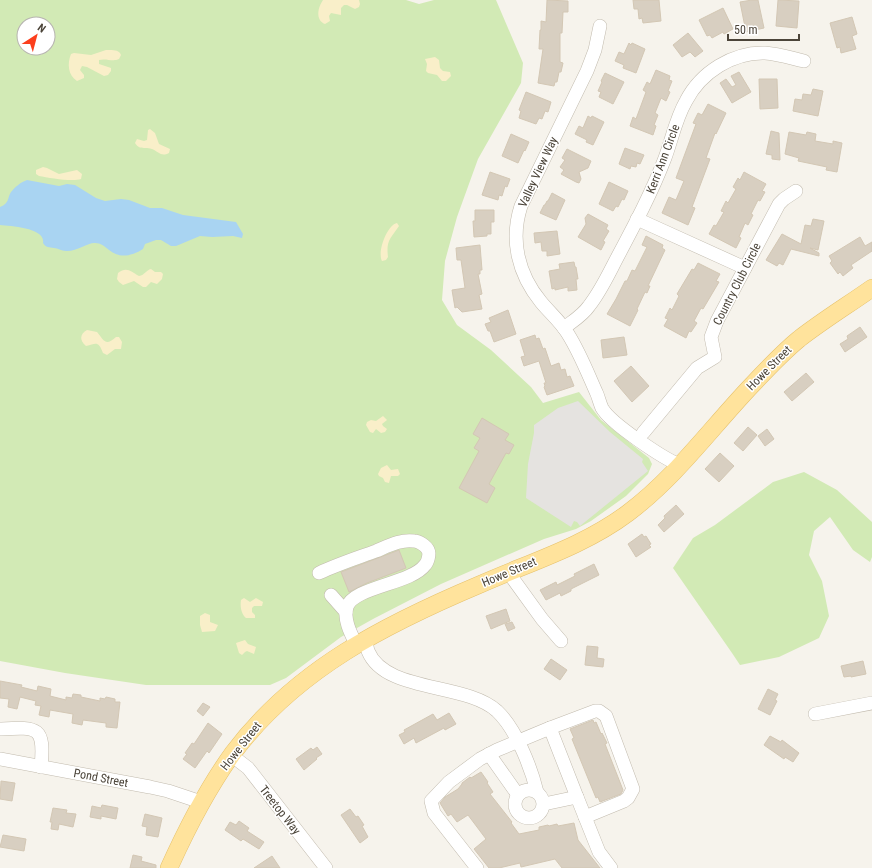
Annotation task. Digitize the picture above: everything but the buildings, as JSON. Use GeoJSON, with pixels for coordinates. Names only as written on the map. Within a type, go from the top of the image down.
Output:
{"type":"FeatureCollection","features":[{"type":"Feature","properties":{"kind":"main road","name":"Howe Street"},"geometry":{"type":"LineString","coordinates":[[169,868],[201,802],[231,755],[258,723],[283,697],[326,663],[416,612],[572,546],[614,523],[641,502],[680,466],[750,386],[781,356],[804,336],[870,294]]}},
{"type":"Feature","properties":{"kind":"street","name":"Valley View Way"},"geometry":{"type":"LineString","coordinates":[[600,26],[595,50],[587,71],[518,213],[516,246],[519,262],[528,284],[540,301],[564,328],[582,359],[603,409],[610,417],[644,437],[663,458],[680,466]]}},
{"type":"Feature","properties":{"kind":"street","name":"Kerri Ann Circle"},"geometry":{"type":"LineString","coordinates":[[564,328],[586,311],[593,301],[647,201],[663,164],[685,101],[694,88],[704,77],[722,64],[751,54],[766,53],[804,61]]}},
{"type":"Feature","properties":{"kind":"street","name":"Country Club Circle"},"geometry":{"type":"LineString","coordinates":[[644,437],[697,368],[715,357],[711,337],[717,322],[778,204],[796,191]]}},
{"type":"Feature","properties":{"kind":"street"},"geometry":{"type":"LineString","coordinates":[[637,219],[745,268]]}},
{"type":"Feature","properties":{"kind":"street"},"geometry":{"type":"LineString","coordinates":[[319,573],[333,566],[400,542],[420,542],[428,550],[426,565],[414,574],[354,597],[347,607],[346,612],[349,630],[386,671],[394,676],[460,693],[486,703],[496,711],[509,725],[518,742],[532,773],[537,792],[542,797],[542,808]]}},
{"type":"Feature","properties":{"kind":"street"},"geometry":{"type":"LineString","coordinates":[[508,572],[542,619],[561,641]]}},
{"type":"Feature","properties":{"kind":"street"},"geometry":{"type":"LineString","coordinates":[[331,595],[346,612]]}},
{"type":"Feature","properties":{"kind":"street"},"geometry":{"type":"LineString","coordinates":[[815,714],[872,703]]}},
{"type":"Feature","properties":{"kind":"street"},"geometry":{"type":"LineString","coordinates":[[476,868],[434,813],[431,801],[449,782],[471,765],[489,754],[550,728],[595,711],[599,711],[606,716],[633,789],[628,798],[624,801],[585,817]]}},
{"type":"Feature","properties":{"kind":"street"},"geometry":{"type":"LineString","coordinates":[[0,729],[24,728],[32,729],[37,732],[41,736],[42,742],[41,767]]}},
{"type":"Feature","properties":{"kind":"street"},"geometry":{"type":"LineString","coordinates":[[550,728],[599,852],[611,868]]}},
{"type":"Feature","properties":{"kind":"street"},"geometry":{"type":"LineString","coordinates":[[489,754],[518,795]]}},
{"type":"Feature","properties":{"kind":"street","name":"Treetop Way"},"geometry":{"type":"LineString","coordinates":[[231,755],[248,768],[326,868]]}},
{"type":"Feature","properties":{"kind":"street","name":"Pond Street"},"geometry":{"type":"LineString","coordinates":[[0,759],[150,787],[168,791],[201,802]]}},
{"type":"Feature","properties":{"kind":"street"},"geometry":{"type":"LineString","coordinates":[[537,792],[529,790],[521,792],[518,795],[516,799],[516,808],[521,815],[533,818],[542,808],[577,797]]}},
{"type":"Feature","properties":{"kind":"green space"},"geometry":{"type":"Polygon","coordinates":[[[0,0],[406,0],[419,4],[434,0],[496,0],[523,63],[521,83],[478,159],[457,217],[445,261],[442,300],[457,325],[491,350],[531,387],[543,403],[579,392],[601,420],[649,458],[652,464],[648,474],[626,496],[591,521],[576,529],[544,539],[441,584],[341,637],[286,678],[270,685],[146,685],[65,673],[0,661],[0,0]]]}},
{"type":"Feature","properties":{"kind":"green space"},"geometry":{"type":"Polygon","coordinates":[[[804,472],[837,490],[872,522],[872,557],[870,562],[853,550],[830,517],[814,531],[809,555],[822,581],[829,616],[819,638],[779,657],[740,665],[673,568],[693,538],[715,525],[773,482],[804,472]]]}},
{"type":"Feature","properties":{"kind":"sand"},"geometry":{"type":"Polygon","coordinates":[[[323,0],[359,0],[360,4],[359,7],[355,9],[344,5],[341,8],[341,15],[331,13],[329,16],[330,21],[325,24],[320,20],[318,13],[323,0]]]}},
{"type":"Feature","properties":{"kind":"sand"},"geometry":{"type":"Polygon","coordinates":[[[106,50],[117,51],[121,55],[117,60],[99,60],[99,64],[111,68],[108,75],[104,76],[82,66],[80,70],[84,75],[84,78],[77,81],[74,79],[69,69],[71,54],[91,55],[106,50]]]}},
{"type":"Feature","properties":{"kind":"sand"},"geometry":{"type":"Polygon","coordinates":[[[435,57],[439,60],[440,68],[443,71],[450,72],[451,76],[446,81],[442,81],[437,75],[426,71],[427,64],[425,59],[435,57]]]}},
{"type":"Feature","properties":{"kind":"sand"},"geometry":{"type":"Polygon","coordinates":[[[150,129],[155,133],[159,144],[170,149],[169,153],[162,154],[149,148],[141,148],[135,143],[137,139],[144,141],[147,140],[148,130],[150,129]]]}},
{"type":"Feature","properties":{"kind":"sand"},"geometry":{"type":"Polygon","coordinates":[[[43,167],[59,174],[77,170],[82,174],[81,179],[61,179],[39,176],[36,174],[36,170],[43,167]]]}},
{"type":"Feature","properties":{"kind":"sand"},"geometry":{"type":"Polygon","coordinates":[[[397,223],[399,226],[388,244],[388,257],[386,260],[382,261],[381,252],[384,239],[393,225],[397,223]]]}},
{"type":"Feature","properties":{"kind":"sand"},"geometry":{"type":"Polygon","coordinates":[[[151,269],[155,272],[161,272],[163,274],[162,279],[157,284],[151,282],[146,287],[143,287],[134,281],[123,285],[117,279],[118,273],[124,270],[129,270],[139,276],[151,269]]]}},
{"type":"Feature","properties":{"kind":"sand"},"geometry":{"type":"Polygon","coordinates":[[[87,330],[97,332],[103,340],[107,342],[119,337],[122,342],[121,349],[115,349],[107,355],[103,353],[100,346],[96,344],[86,346],[82,342],[81,337],[87,330]]]}},
{"type":"Feature","properties":{"kind":"sand"},"geometry":{"type":"Polygon","coordinates":[[[383,416],[387,420],[382,424],[387,429],[385,432],[381,433],[376,429],[373,433],[370,432],[366,425],[367,422],[371,420],[376,421],[383,416]]]}},
{"type":"Feature","properties":{"kind":"sand"},"geometry":{"type":"Polygon","coordinates":[[[387,465],[391,470],[398,469],[400,474],[398,476],[391,476],[389,483],[385,482],[378,474],[381,468],[387,465]]]}},
{"type":"Feature","properties":{"kind":"sand"},"geometry":{"type":"Polygon","coordinates":[[[244,598],[250,602],[256,598],[263,602],[262,606],[254,606],[252,608],[255,618],[246,618],[243,614],[241,610],[241,600],[244,598]]]}},
{"type":"Feature","properties":{"kind":"sand"},"geometry":{"type":"Polygon","coordinates":[[[205,613],[210,615],[210,622],[218,625],[215,631],[202,632],[200,616],[205,613]]]}},
{"type":"Feature","properties":{"kind":"sand"},"geometry":{"type":"Polygon","coordinates":[[[245,640],[248,644],[256,647],[254,654],[247,651],[242,655],[239,653],[236,643],[245,640]]]}},
{"type":"Feature","properties":{"kind":"shaded area"},"geometry":{"type":"Polygon","coordinates":[[[578,401],[610,432],[643,459],[642,462],[648,471],[580,526],[574,521],[571,527],[526,498],[528,464],[534,433],[534,425],[558,408],[578,401]]]}},
{"type":"Feature","properties":{"kind":"water"},"geometry":{"type":"Polygon","coordinates":[[[27,180],[59,186],[67,184],[75,185],[96,198],[105,201],[121,199],[129,200],[150,208],[162,208],[183,215],[236,222],[243,234],[242,238],[233,236],[200,236],[176,246],[171,246],[161,240],[156,240],[145,244],[143,249],[126,256],[117,255],[97,243],[92,243],[70,251],[48,247],[45,246],[39,234],[34,231],[19,227],[0,225],[0,207],[7,202],[14,188],[27,180]]]}}]}
